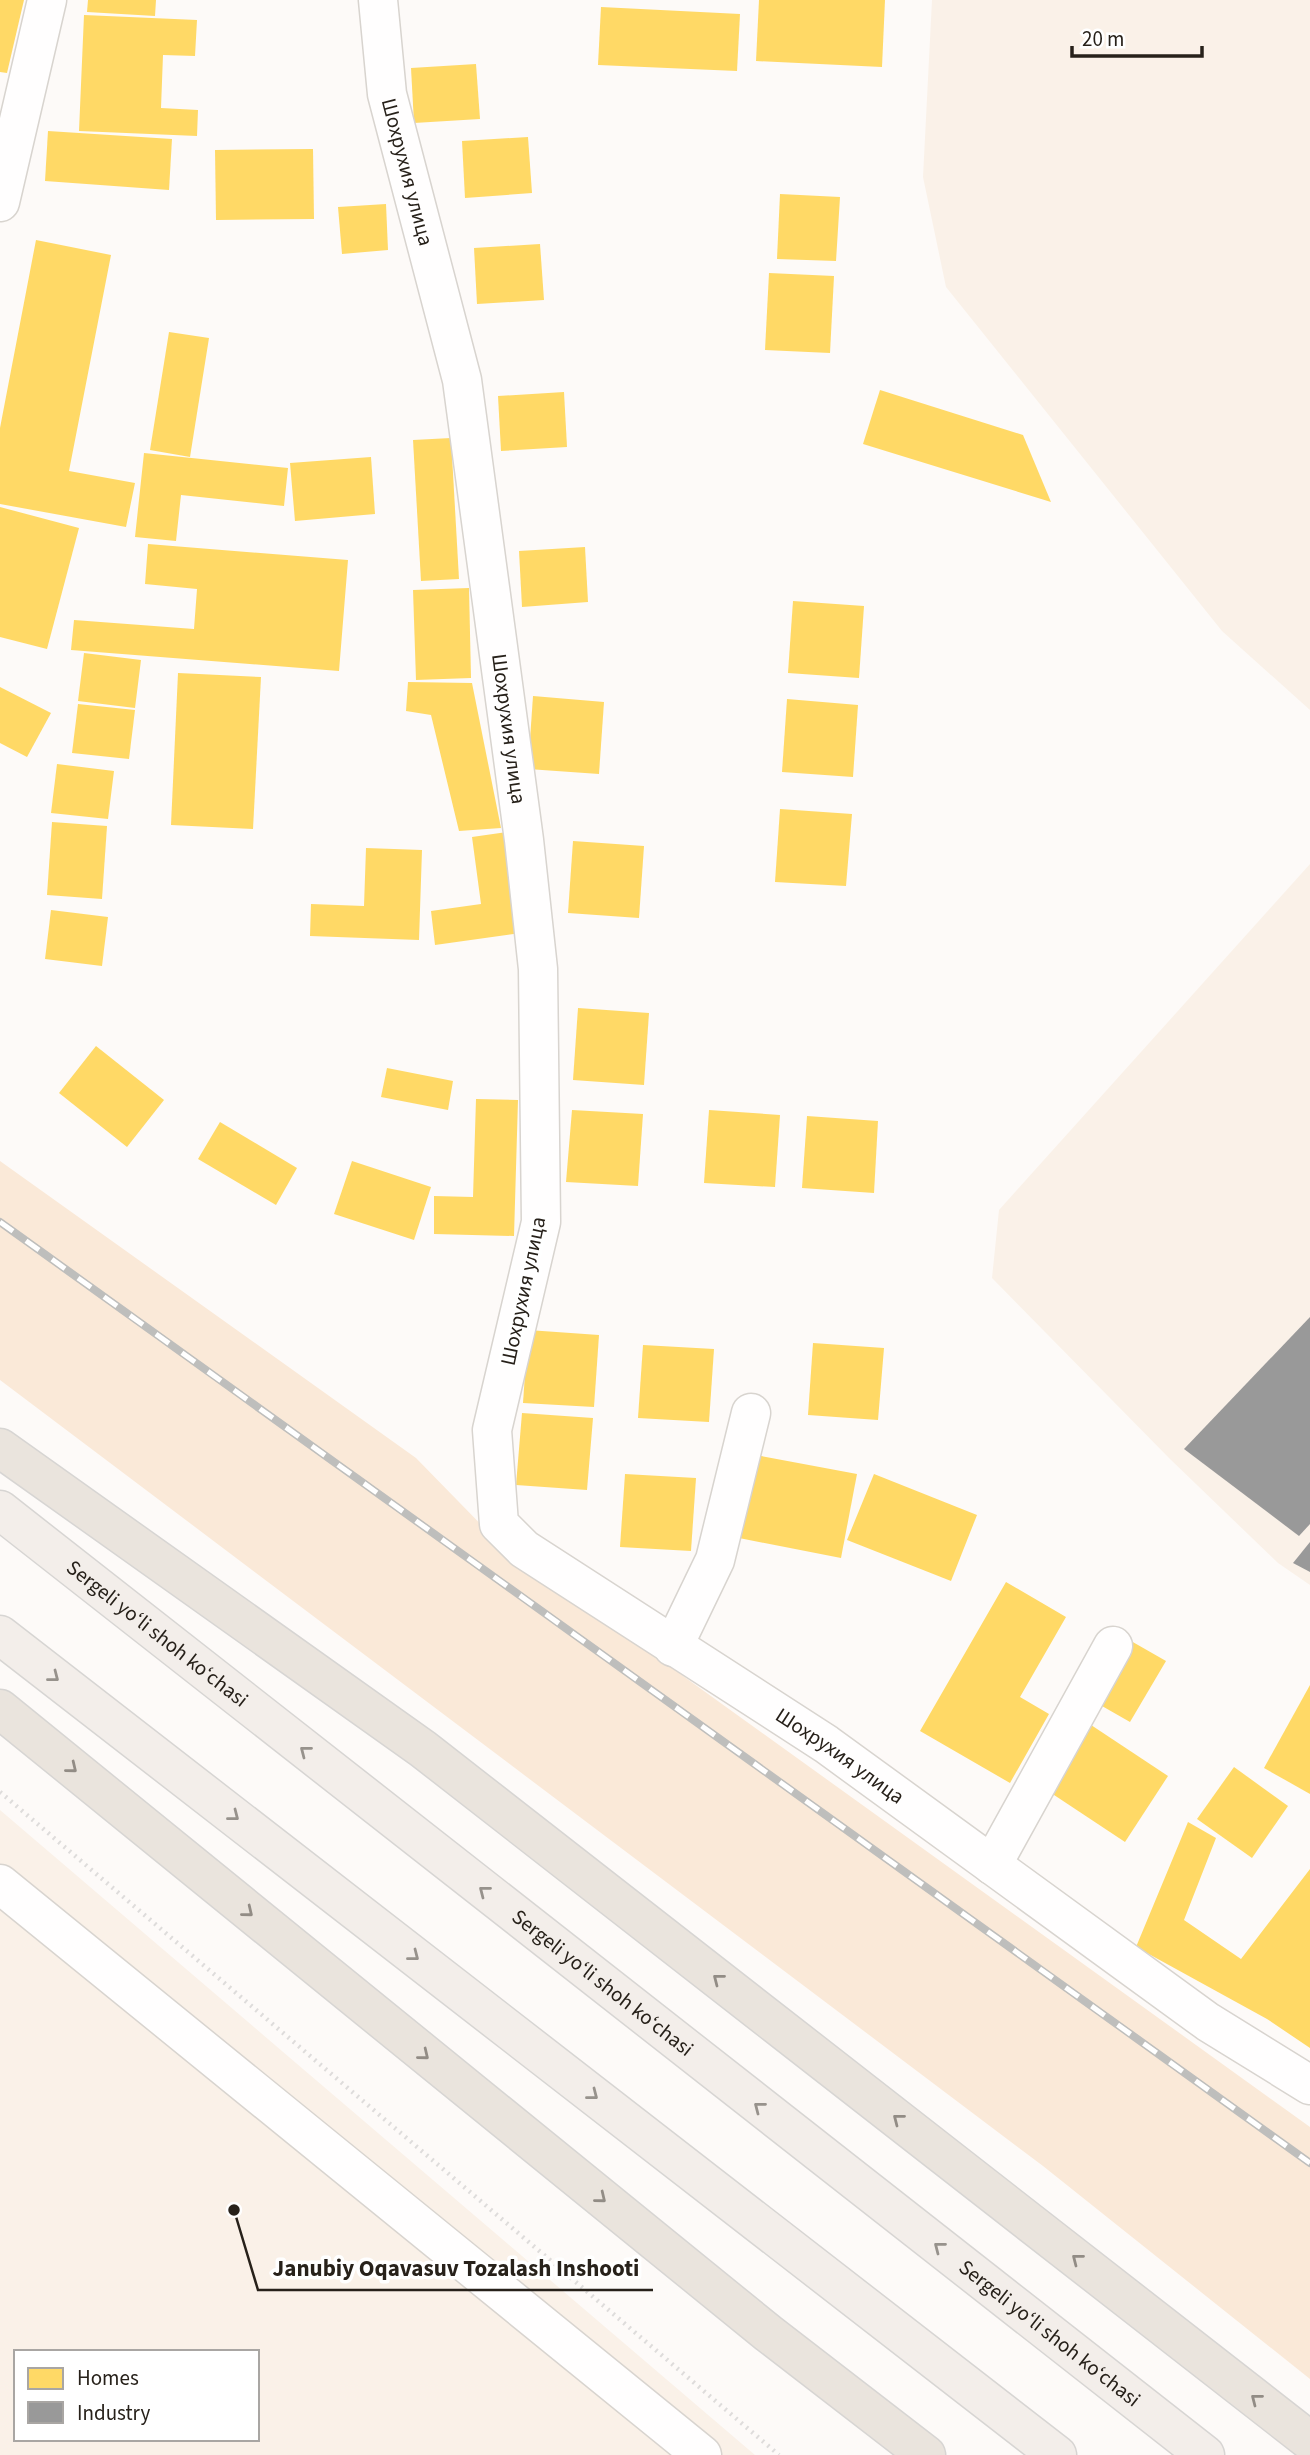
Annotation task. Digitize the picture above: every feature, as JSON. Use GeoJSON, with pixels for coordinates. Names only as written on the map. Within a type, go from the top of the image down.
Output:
{"type":"FeatureCollection","features":[{"type":"Feature","properties":{"kind":"highway"},"geometry":{"type":"LineString","coordinates":[[0,1448],[423,1749],[1310,2441]]}},
{"type":"Feature","properties":{"kind":"highway"},"geometry":{"type":"LineString","coordinates":[[0,1709],[725,2298],[926,2455]]}},
{"type":"Feature","properties":{"kind":"main road","name":"Sergeli yo‘li shoh ko‘chasi"},"geometry":{"type":"LineString","coordinates":[[0,1510],[1205,2455]]}},
{"type":"Feature","properties":{"kind":"main road"},"geometry":{"type":"LineString","coordinates":[[0,1635],[1057,2455]]}},
{"type":"Feature","properties":{"kind":"street"},"geometry":{"type":"LineString","coordinates":[[0,202],[47,0]]}},
{"type":"Feature","properties":{"kind":"street","name":"Шохрухия улица"},"geometry":{"type":"LineString","coordinates":[[378,0],[387,94],[462,380],[522,828],[538,969],[541,1222],[492,1430],[499,1524],[524,1549],[826,1744],[1208,2022],[1310,2085]]}},
{"type":"Feature","properties":{"kind":"street"},"geometry":{"type":"LineString","coordinates":[[673,1647],[715,1560],[751,1413]]}},
{"type":"Feature","properties":{"kind":"street"},"geometry":{"type":"LineString","coordinates":[[992,1865],[1113,1646]]}},
{"type":"Feature","properties":{"kind":"street"},"geometry":{"type":"LineString","coordinates":[[0,1884],[702,2455]]}},
{"type":"Feature","properties":{"kind":"path"},"geometry":{"type":"LineString","coordinates":[[0,1792],[779,2455]]}},
{"type":"Feature","properties":{"kind":"shaded area"},"geometry":{"type":"Polygon","coordinates":[[[932,0],[1310,0],[1310,710],[1222,631],[946,287],[923,177],[932,0]]]}},
{"type":"Feature","properties":{"kind":"shaded area"},"geometry":{"type":"Polygon","coordinates":[[[1310,864],[1310,1585],[1278,1563],[1170,1459],[992,1278],[999,1210],[1310,864]]]}},
{"type":"Feature","properties":{"kind":"shaded area"},"geometry":{"type":"Polygon","coordinates":[[[0,1161],[416,1458],[501,1545],[1310,2127],[1310,2379],[1043,2166],[0,1380],[0,1161]]]}},
{"type":"Feature","properties":{"kind":"shaded area"},"geometry":{"type":"Polygon","coordinates":[[[0,1810],[755,2455],[0,2455],[0,1810]]]}},
{"type":"Feature","properties":{"kind":"building: Homes"},"geometry":{"type":"Polygon","coordinates":[[[0,0],[24,0],[7,73],[0,72],[0,0]]]}},
{"type":"Feature","properties":{"kind":"building: Homes"},"geometry":{"type":"Polygon","coordinates":[[[88,0],[156,0],[155,16],[87,12],[88,0]]]}},
{"type":"Feature","properties":{"kind":"building: Homes"},"geometry":{"type":"Polygon","coordinates":[[[759,0],[885,0],[882,67],[756,61],[759,0]]]}},
{"type":"Feature","properties":{"kind":"building: Homes"},"geometry":{"type":"Polygon","coordinates":[[[601,7],[740,14],[737,71],[598,65],[601,7]]]}},
{"type":"Feature","properties":{"kind":"building: Homes"},"geometry":{"type":"Polygon","coordinates":[[[84,15],[197,20],[195,56],[163,55],[161,108],[198,110],[197,136],[79,131],[84,15]]]}},
{"type":"Feature","properties":{"kind":"building: Homes"},"geometry":{"type":"Polygon","coordinates":[[[476,64],[480,119],[414,123],[411,68],[476,64]]]}},
{"type":"Feature","properties":{"kind":"building: Homes"},"geometry":{"type":"Polygon","coordinates":[[[48,131],[172,139],[169,190],[45,181],[48,131]]]}},
{"type":"Feature","properties":{"kind":"building: Homes"},"geometry":{"type":"Polygon","coordinates":[[[528,137],[532,193],[465,198],[462,141],[528,137]]]}},
{"type":"Feature","properties":{"kind":"building: Homes"},"geometry":{"type":"Polygon","coordinates":[[[313,149],[314,219],[216,220],[215,150],[313,149]]]}},
{"type":"Feature","properties":{"kind":"building: Homes"},"geometry":{"type":"Polygon","coordinates":[[[780,194],[840,197],[836,261],[777,259],[780,194]]]}},
{"type":"Feature","properties":{"kind":"building: Homes"},"geometry":{"type":"Polygon","coordinates":[[[386,204],[388,250],[342,254],[338,207],[386,204]]]}},
{"type":"Feature","properties":{"kind":"building: Homes"},"geometry":{"type":"Polygon","coordinates":[[[36,240],[111,255],[69,471],[135,483],[126,527],[0,504],[0,428],[36,240]]]}},
{"type":"Feature","properties":{"kind":"building: Homes"},"geometry":{"type":"Polygon","coordinates":[[[540,244],[544,300],[477,304],[474,248],[540,244]]]}},
{"type":"Feature","properties":{"kind":"building: Homes"},"geometry":{"type":"Polygon","coordinates":[[[769,273],[834,276],[830,353],[765,350],[769,273]]]}},
{"type":"Feature","properties":{"kind":"building: Homes"},"geometry":{"type":"Polygon","coordinates":[[[169,332],[209,338],[190,457],[150,450],[169,332]]]}},
{"type":"Feature","properties":{"kind":"building: Homes"},"geometry":{"type":"Polygon","coordinates":[[[880,390],[1023,435],[1051,502],[863,444],[880,390]]]}},
{"type":"Feature","properties":{"kind":"building: Homes"},"geometry":{"type":"Polygon","coordinates":[[[564,392],[567,447],[501,451],[498,396],[564,392]]]}},
{"type":"Feature","properties":{"kind":"building: Homes"},"geometry":{"type":"Polygon","coordinates":[[[451,438],[459,579],[421,581],[413,440],[451,438]]]}},
{"type":"Feature","properties":{"kind":"building: Homes"},"geometry":{"type":"Polygon","coordinates":[[[144,453],[288,468],[284,506],[181,495],[176,541],[135,537],[144,453]]]}},
{"type":"Feature","properties":{"kind":"building: Homes"},"geometry":{"type":"Polygon","coordinates":[[[371,457],[375,514],[295,521],[290,463],[371,457]]]}},
{"type":"Feature","properties":{"kind":"building: Homes"},"geometry":{"type":"Polygon","coordinates":[[[0,507],[79,528],[47,649],[0,637],[0,507]]]}},
{"type":"Feature","properties":{"kind":"building: Homes"},"geometry":{"type":"Polygon","coordinates":[[[148,544],[348,560],[339,671],[71,650],[74,620],[194,629],[197,589],[145,584],[148,544]]]}},
{"type":"Feature","properties":{"kind":"building: Homes"},"geometry":{"type":"Polygon","coordinates":[[[585,547],[588,602],[522,607],[519,551],[585,547]]]}},
{"type":"Feature","properties":{"kind":"building: Homes"},"geometry":{"type":"Polygon","coordinates":[[[469,588],[471,678],[416,680],[413,590],[469,588]]]}},
{"type":"Feature","properties":{"kind":"building: Homes"},"geometry":{"type":"Polygon","coordinates":[[[793,601],[864,606],[859,678],[788,673],[793,601]]]}},
{"type":"Feature","properties":{"kind":"building: Homes"},"geometry":{"type":"Polygon","coordinates":[[[84,653],[141,660],[135,708],[78,701],[84,653]]]}},
{"type":"Feature","properties":{"kind":"building: Homes"},"geometry":{"type":"Polygon","coordinates":[[[178,673],[261,677],[253,829],[171,825],[178,673]]]}},
{"type":"Feature","properties":{"kind":"building: Homes"},"geometry":{"type":"Polygon","coordinates":[[[408,682],[472,683],[501,828],[459,831],[431,715],[406,711],[408,682]]]}},
{"type":"Feature","properties":{"kind":"building: Homes"},"geometry":{"type":"Polygon","coordinates":[[[0,687],[51,713],[27,757],[0,743],[0,687]]]}},
{"type":"Feature","properties":{"kind":"building: Homes"},"geometry":{"type":"Polygon","coordinates":[[[533,696],[604,702],[599,774],[528,769],[533,696]]]}},
{"type":"Feature","properties":{"kind":"building: Homes"},"geometry":{"type":"Polygon","coordinates":[[[787,699],[858,705],[853,777],[782,772],[787,699]]]}},
{"type":"Feature","properties":{"kind":"building: Homes"},"geometry":{"type":"Polygon","coordinates":[[[78,704],[135,710],[129,759],[72,753],[78,704]]]}},
{"type":"Feature","properties":{"kind":"building: Homes"},"geometry":{"type":"Polygon","coordinates":[[[57,764],[114,771],[108,819],[51,813],[57,764]]]}},
{"type":"Feature","properties":{"kind":"building: Homes"},"geometry":{"type":"Polygon","coordinates":[[[780,809],[852,814],[846,886],[775,882],[780,809]]]}},
{"type":"Feature","properties":{"kind":"building: Homes"},"geometry":{"type":"Polygon","coordinates":[[[52,822],[107,826],[102,899],[47,895],[52,822]]]}},
{"type":"Feature","properties":{"kind":"building: Homes"},"geometry":{"type":"Polygon","coordinates":[[[507,832],[521,933],[435,945],[431,911],[481,904],[472,837],[507,832]]]}},
{"type":"Feature","properties":{"kind":"building: Homes"},"geometry":{"type":"Polygon","coordinates":[[[573,841],[644,846],[639,918],[568,913],[573,841]]]}},
{"type":"Feature","properties":{"kind":"building: Homes"},"geometry":{"type":"Polygon","coordinates":[[[366,848],[422,850],[419,940],[310,936],[311,904],[364,906],[366,848]]]}},
{"type":"Feature","properties":{"kind":"building: Homes"},"geometry":{"type":"Polygon","coordinates":[[[51,910],[108,917],[102,966],[45,959],[51,910]]]}},
{"type":"Feature","properties":{"kind":"building: Homes"},"geometry":{"type":"Polygon","coordinates":[[[578,1008],[649,1013],[644,1085],[573,1080],[578,1008]]]}},
{"type":"Feature","properties":{"kind":"building: Homes"},"geometry":{"type":"Polygon","coordinates":[[[96,1046],[164,1100],[127,1147],[59,1093],[96,1046]]]}},
{"type":"Feature","properties":{"kind":"building: Homes"},"geometry":{"type":"Polygon","coordinates":[[[387,1068],[453,1081],[448,1110],[381,1097],[387,1068]]]}},
{"type":"Feature","properties":{"kind":"building: Homes"},"geometry":{"type":"Polygon","coordinates":[[[476,1099],[518,1100],[514,1236],[434,1234],[434,1196],[473,1197],[476,1099]]]}},
{"type":"Feature","properties":{"kind":"building: Homes"},"geometry":{"type":"Polygon","coordinates":[[[572,1110],[643,1114],[638,1186],[566,1182],[572,1110]]]}},
{"type":"Feature","properties":{"kind":"building: Homes"},"geometry":{"type":"Polygon","coordinates":[[[709,1110],[780,1115],[775,1187],[704,1183],[709,1110]]]}},
{"type":"Feature","properties":{"kind":"building: Homes"},"geometry":{"type":"Polygon","coordinates":[[[807,1116],[878,1121],[874,1193],[802,1188],[807,1116]]]}},
{"type":"Feature","properties":{"kind":"building: Homes"},"geometry":{"type":"Polygon","coordinates":[[[220,1122],[297,1168],[276,1205],[198,1159],[220,1122]]]}},
{"type":"Feature","properties":{"kind":"building: Homes"},"geometry":{"type":"Polygon","coordinates":[[[352,1161],[431,1187],[414,1240],[334,1214],[352,1161]]]}},
{"type":"Feature","properties":{"kind":"building: Homes"},"geometry":{"type":"Polygon","coordinates":[[[528,1330],[599,1335],[594,1407],[523,1403],[528,1330]]]}},
{"type":"Feature","properties":{"kind":"building: Homes"},"geometry":{"type":"Polygon","coordinates":[[[813,1343],[884,1348],[878,1420],[808,1415],[813,1343]]]}},
{"type":"Feature","properties":{"kind":"building: Homes"},"geometry":{"type":"Polygon","coordinates":[[[643,1345],[714,1349],[709,1422],[638,1418],[643,1345]]]}},
{"type":"Feature","properties":{"kind":"building: Homes"},"geometry":{"type":"Polygon","coordinates":[[[522,1413],[593,1418],[587,1490],[516,1485],[522,1413]]]}},
{"type":"Feature","properties":{"kind":"building: Homes"},"geometry":{"type":"Polygon","coordinates":[[[750,1454],[857,1474],[841,1558],[734,1537],[750,1454]]]}},
{"type":"Feature","properties":{"kind":"building: Homes"},"geometry":{"type":"Polygon","coordinates":[[[625,1474],[696,1478],[691,1551],[620,1547],[625,1474]]]}},
{"type":"Feature","properties":{"kind":"building: Homes"},"geometry":{"type":"Polygon","coordinates":[[[874,1474],[977,1515],[951,1581],[847,1540],[874,1474]]]}},
{"type":"Feature","properties":{"kind":"building: Homes"},"geometry":{"type":"Polygon","coordinates":[[[1006,1582],[1066,1617],[1020,1697],[1049,1714],[1010,1783],[920,1731],[1006,1582]]]}},
{"type":"Feature","properties":{"kind":"building: Homes"},"geometry":{"type":"Polygon","coordinates":[[[1131,1641],[1166,1661],[1130,1722],[1095,1702],[1131,1641]]]}},
{"type":"Feature","properties":{"kind":"building: Homes"},"geometry":{"type":"Polygon","coordinates":[[[1310,1685],[1310,1794],[1264,1768],[1310,1685]]]}},
{"type":"Feature","properties":{"kind":"building: Homes"},"geometry":{"type":"Polygon","coordinates":[[[1085,1721],[1168,1776],[1125,1842],[1042,1787],[1085,1721]]]}},
{"type":"Feature","properties":{"kind":"building: Homes"},"geometry":{"type":"Polygon","coordinates":[[[1234,1767],[1288,1806],[1252,1858],[1197,1819],[1234,1767]]]}},
{"type":"Feature","properties":{"kind":"building: Homes"},"geometry":{"type":"Polygon","coordinates":[[[1188,1822],[1216,1838],[1184,1920],[1241,1959],[1310,1869],[1310,2048],[1267,2019],[1136,1947],[1188,1822]]]}},
{"type":"Feature","properties":{"kind":"building: Industry"},"geometry":{"type":"Polygon","coordinates":[[[1310,1317],[1310,1524],[1299,1536],[1184,1449],[1310,1317]]]}},
{"type":"Feature","properties":{"kind":"building: Industry"},"geometry":{"type":"Polygon","coordinates":[[[1310,1542],[1310,1572],[1293,1563],[1310,1542]]]}},
{"type":"Feature","properties":{"kind":"railway"},"geometry":{"type":"LineString","coordinates":[[0,1222],[1310,2163]]}},
{"type":"Feature","properties":{"kind":"place","name":"Janubiy Oqavasuv Tozalash Inshooti"},"geometry":{"type":"Point","coordinates":[234,2210]}}]}
